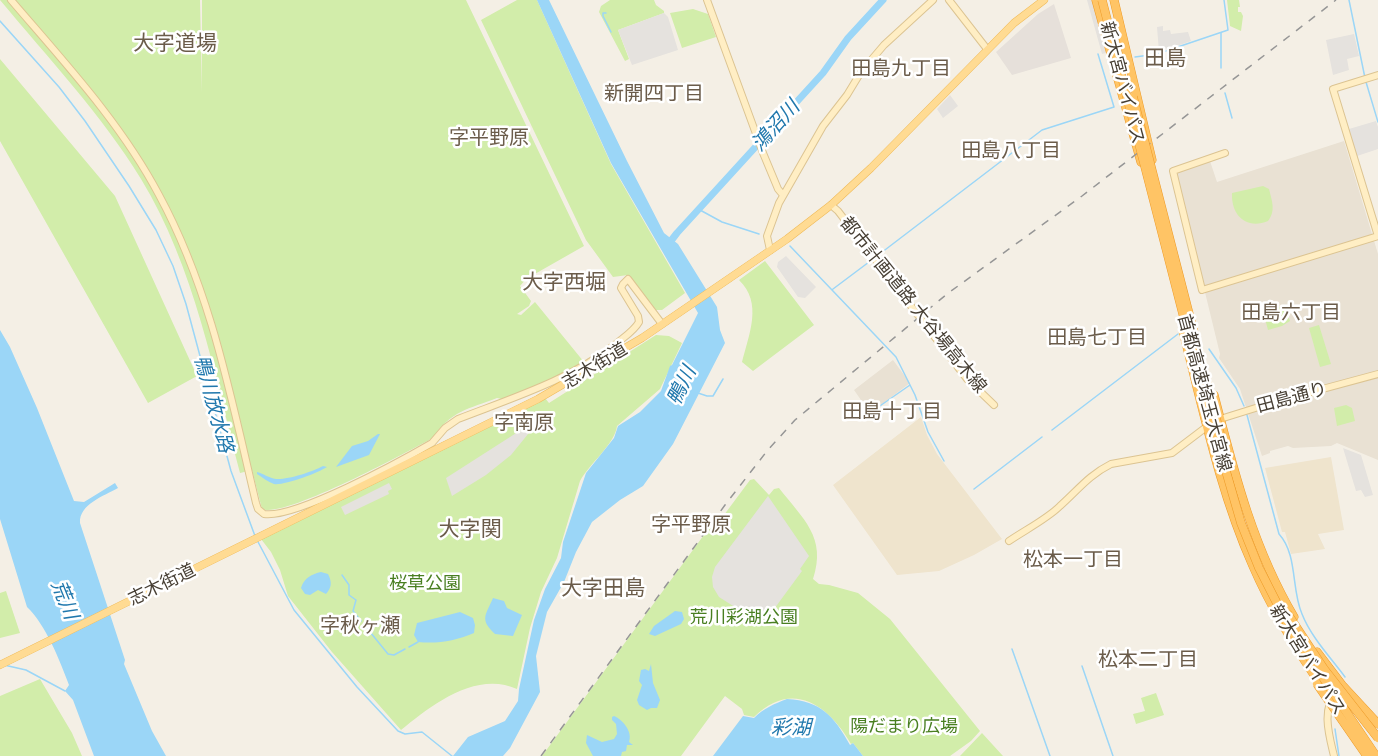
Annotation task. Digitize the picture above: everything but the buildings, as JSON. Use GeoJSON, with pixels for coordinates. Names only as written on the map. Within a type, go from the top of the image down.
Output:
{"type":"FeatureCollection","features":[{"type":"Feature","properties":{"kind":"highway","name":"新大宮バイパス"},"geometry":{"type":"LineString","coordinates":[[1100,0],[1230,507],[1252,565],[1296,649],[1368,756]]}},
{"type":"Feature","properties":{"kind":"highway","name":"首都高速埼玉大宮線"},"geometry":{"type":"LineString","coordinates":[[1100,0],[1206,403],[1240,523],[1259,568],[1289,627],[1376,756]]}},
{"type":"Feature","properties":{"kind":"highway","name":"新大宮バイパス"},"geometry":{"type":"LineString","coordinates":[[1110,0],[1242,501],[1260,551],[1297,622],[1342,685],[1378,724]]}},
{"type":"Feature","properties":{"kind":"highway","name":"首都高速埼玉大宮線"},"geometry":{"type":"LineString","coordinates":[[1110,0],[1225,454],[1245,521],[1273,587],[1298,630],[1324,669],[1378,738]]}},
{"type":"Feature","properties":{"kind":"highway"},"geometry":{"type":"LineString","coordinates":[[1296,649],[1301,662],[1368,756]]}},
{"type":"Feature","properties":{"kind":"main road","name":"志木街道"},"geometry":{"type":"LineString","coordinates":[[0,665],[576,379],[662,324],[831,205],[872,168],[987,49],[1019,19],[1044,0]]}},
{"type":"Feature","properties":{"kind":"street"},"geometry":{"type":"LineString","coordinates":[[11,0],[115,125],[150,178],[173,223],[194,270],[209,315],[256,503],[258,509],[264,514],[293,509],[319,500],[432,444],[445,428],[458,418],[558,379],[603,354],[633,330],[639,322],[638,316],[621,288],[628,279],[662,324]]}},
{"type":"Feature","properties":{"kind":"street"},"geometry":{"type":"LineString","coordinates":[[707,0],[763,153],[779,192],[783,195]]}},
{"type":"Feature","properties":{"kind":"street"},"geometry":{"type":"LineString","coordinates":[[770,250],[767,236],[779,203],[823,126],[861,72],[891,39],[933,0]]}},
{"type":"Feature","properties":{"kind":"street"},"geometry":{"type":"LineString","coordinates":[[950,0],[987,49]]}},
{"type":"Feature","properties":{"kind":"street"},"geometry":{"type":"LineString","coordinates":[[1225,153],[1173,171],[1202,290],[1378,236],[1333,89],[1378,75]]}},
{"type":"Feature","properties":{"kind":"street","name":"都市計画道路 大谷場高木線"},"geometry":{"type":"LineString","coordinates":[[831,205],[875,258],[967,380],[994,405]]}},
{"type":"Feature","properties":{"kind":"street","name":"田島通り"},"geometry":{"type":"LineString","coordinates":[[1009,541],[1060,507],[1071,494],[1104,467],[1172,453],[1220,418],[1378,374]]}},
{"type":"Feature","properties":{"kind":"street"},"geometry":{"type":"LineString","coordinates":[[1334,756],[1327,715],[1330,698],[1342,685]]}},
{"type":"Feature","properties":{"kind":"shaded area"},"geometry":{"type":"Polygon","coordinates":[[[1087,0],[1093,0],[1106,53],[1102,54],[1087,0]]]}},
{"type":"Feature","properties":{"kind":"shaded area"},"geometry":{"type":"Polygon","coordinates":[[[1054,4],[1071,58],[1012,75],[996,52],[1038,14],[1054,4]]]}},
{"type":"Feature","properties":{"kind":"shaded area"},"geometry":{"type":"Polygon","coordinates":[[[664,13],[668,17],[678,50],[632,65],[618,30],[664,13]]]}},
{"type":"Feature","properties":{"kind":"shaded area"},"geometry":{"type":"Polygon","coordinates":[[[1163,26],[1163,31],[1170,30],[1171,34],[1188,32],[1191,41],[1159,52],[1157,27],[1163,26]]]}},
{"type":"Feature","properties":{"kind":"shaded area"},"geometry":{"type":"Polygon","coordinates":[[[1354,34],[1359,56],[1347,59],[1349,70],[1333,75],[1326,40],[1354,34]]]}},
{"type":"Feature","properties":{"kind":"shaded area"},"geometry":{"type":"Polygon","coordinates":[[[950,95],[958,106],[943,118],[937,109],[950,95]]]}},
{"type":"Feature","properties":{"kind":"shaded area"},"geometry":{"type":"Polygon","coordinates":[[[1376,121],[1378,149],[1357,156],[1349,129],[1376,121]]]}},
{"type":"Feature","properties":{"kind":"shaded area"},"geometry":{"type":"Polygon","coordinates":[[[1344,141],[1378,254],[1378,460],[1337,443],[1331,446],[1293,448],[1288,446],[1262,456],[1240,389],[1219,358],[1220,354],[1176,173],[1210,161],[1217,182],[1344,141]]]}},
{"type":"Feature","properties":{"kind":"shaded area"},"geometry":{"type":"Polygon","coordinates":[[[786,256],[816,287],[805,298],[798,297],[777,267],[778,262],[786,256]]]}},
{"type":"Feature","properties":{"kind":"shaded area"},"geometry":{"type":"Polygon","coordinates":[[[893,360],[910,383],[870,413],[854,390],[893,360]]]}},
{"type":"Feature","properties":{"kind":"shaded area"},"geometry":{"type":"Polygon","coordinates":[[[921,417],[937,454],[1002,539],[939,571],[897,575],[833,485],[921,417]]]}},
{"type":"Feature","properties":{"kind":"shaded area"},"geometry":{"type":"Polygon","coordinates":[[[535,421],[537,423],[511,455],[486,475],[452,496],[446,478],[535,421]]]}},
{"type":"Feature","properties":{"kind":"shaded area"},"geometry":{"type":"Polygon","coordinates":[[[1343,448],[1361,455],[1373,495],[1365,497],[1361,490],[1356,491],[1343,448]]]}},
{"type":"Feature","properties":{"kind":"shaded area"},"geometry":{"type":"Polygon","coordinates":[[[1331,457],[1344,530],[1318,534],[1325,549],[1291,554],[1285,532],[1282,532],[1265,468],[1331,457]]]}},
{"type":"Feature","properties":{"kind":"shaded area"},"geometry":{"type":"Polygon","coordinates":[[[389,483],[392,489],[388,491],[389,494],[345,515],[341,507],[389,483]]]}},
{"type":"Feature","properties":{"kind":"shaded area"},"geometry":{"type":"Polygon","coordinates":[[[768,496],[809,556],[800,569],[802,571],[766,620],[753,611],[749,616],[719,597],[713,587],[712,577],[715,567],[768,496]]]}},
{"type":"Feature","properties":{"kind":"green space"},"geometry":{"type":"Polygon","coordinates":[[[0,0],[200,0],[202,93],[202,0],[466,0],[584,246],[526,279],[520,286],[531,301],[529,306],[517,314],[521,315],[535,302],[584,362],[554,378],[502,399],[497,398],[469,408],[453,416],[433,438],[319,495],[275,509],[262,509],[252,470],[240,473],[201,322],[176,248],[160,213],[126,155],[109,132],[0,0]]]}},
{"type":"Feature","properties":{"kind":"green space"},"geometry":{"type":"Polygon","coordinates":[[[517,0],[537,0],[611,164],[685,293],[662,310],[653,310],[628,275],[613,277],[586,240],[481,20],[517,0]]]}},
{"type":"Feature","properties":{"kind":"green space"},"geometry":{"type":"Polygon","coordinates":[[[610,0],[654,0],[656,5],[664,11],[664,13],[618,30],[629,59],[625,61],[599,12],[601,6],[610,0]]]}},
{"type":"Feature","properties":{"kind":"green space"},"geometry":{"type":"Polygon","coordinates":[[[1227,0],[1239,0],[1238,12],[1241,12],[1243,16],[1241,31],[1230,26],[1227,0]]]}},
{"type":"Feature","properties":{"kind":"green space"},"geometry":{"type":"Polygon","coordinates":[[[693,9],[708,14],[716,37],[682,48],[670,13],[693,9]]]}},
{"type":"Feature","properties":{"kind":"green space"},"geometry":{"type":"Polygon","coordinates":[[[0,59],[115,196],[197,376],[148,403],[0,141],[0,59]]]}},
{"type":"Feature","properties":{"kind":"green space"},"geometry":{"type":"Polygon","coordinates":[[[1263,186],[1269,189],[1273,206],[1268,221],[1253,224],[1241,219],[1234,208],[1232,193],[1263,186]]]}},
{"type":"Feature","properties":{"kind":"green space"},"geometry":{"type":"Polygon","coordinates":[[[765,261],[814,325],[753,371],[742,362],[750,330],[752,309],[751,299],[739,280],[765,261]]]}},
{"type":"Feature","properties":{"kind":"green space"},"geometry":{"type":"Polygon","coordinates":[[[1279,307],[1285,309],[1290,321],[1268,330],[1263,311],[1279,307]]]}},
{"type":"Feature","properties":{"kind":"green space"},"geometry":{"type":"Polygon","coordinates":[[[1319,325],[1331,364],[1320,367],[1309,328],[1319,325]]]}},
{"type":"Feature","properties":{"kind":"green space","name":"桜草公園"},"geometry":{"type":"Polygon","coordinates":[[[656,335],[669,336],[682,343],[660,389],[617,426],[612,440],[580,481],[557,558],[541,592],[530,628],[517,689],[501,684],[470,687],[440,701],[401,730],[332,652],[288,596],[280,570],[261,539],[545,398],[549,403],[656,335]]]}},
{"type":"Feature","properties":{"kind":"green space"},"geometry":{"type":"Polygon","coordinates":[[[1346,405],[1352,408],[1355,421],[1337,426],[1334,408],[1346,405]]]}},
{"type":"Feature","properties":{"kind":"green space","name":"荒川彩湖公園"},"geometry":{"type":"Polygon","coordinates":[[[754,479],[769,495],[774,489],[779,488],[810,529],[817,551],[817,564],[813,579],[819,584],[858,593],[890,619],[980,731],[971,741],[950,756],[863,756],[832,718],[821,708],[808,702],[796,699],[782,700],[768,706],[754,717],[744,715],[742,709],[725,696],[681,756],[542,756],[720,513],[724,515],[750,480],[754,479]]]}},
{"type":"Feature","properties":{"kind":"green space"},"geometry":{"type":"Polygon","coordinates":[[[6,591],[20,633],[0,638],[0,593],[6,591]]]}},
{"type":"Feature","properties":{"kind":"green space"},"geometry":{"type":"Polygon","coordinates":[[[40,679],[72,733],[82,756],[0,756],[0,696],[40,679]]]}},
{"type":"Feature","properties":{"kind":"green space"},"geometry":{"type":"Polygon","coordinates":[[[1156,693],[1164,715],[1136,724],[1133,714],[1145,711],[1141,698],[1156,693]]]}},
{"type":"Feature","properties":{"kind":"green space"},"geometry":{"type":"Polygon","coordinates":[[[982,733],[1003,756],[960,756],[982,733]]]}},
{"type":"Feature","properties":{"kind":"water","name":"鴨川"},"geometry":{"type":"Polygon","coordinates":[[[537,0],[549,0],[664,233],[678,244],[717,307],[720,330],[725,343],[673,444],[643,486],[620,500],[592,522],[576,552],[564,582],[547,612],[536,656],[540,692],[510,748],[503,756],[453,756],[468,737],[505,721],[518,701],[534,620],[545,589],[561,558],[563,542],[586,473],[614,438],[618,426],[640,412],[661,391],[670,366],[698,313],[611,163],[537,0]]]}},
{"type":"Feature","properties":{"kind":"water","name":"荒川"},"geometry":{"type":"Polygon","coordinates":[[[0,330],[37,408],[74,501],[84,502],[115,483],[118,488],[88,506],[81,516],[80,523],[125,660],[124,664],[152,731],[166,756],[94,756],[73,700],[65,691],[69,685],[57,655],[40,623],[27,607],[0,519],[0,330]]]}},
{"type":"Feature","properties":{"kind":"water"},"geometry":{"type":"Polygon","coordinates":[[[380,434],[369,455],[336,467],[352,446],[368,441],[380,434]]]}},
{"type":"Feature","properties":{"kind":"water"},"geometry":{"type":"Polygon","coordinates":[[[323,466],[327,467],[278,484],[257,474],[257,472],[281,479],[313,471],[323,466]]]}},
{"type":"Feature","properties":{"kind":"water"},"geometry":{"type":"Polygon","coordinates":[[[321,572],[328,574],[331,584],[326,594],[318,590],[310,595],[305,594],[301,588],[306,579],[321,572]]]}},
{"type":"Feature","properties":{"kind":"water"},"geometry":{"type":"Polygon","coordinates":[[[493,598],[504,601],[507,608],[522,615],[513,636],[495,634],[487,624],[485,617],[493,598]]]}},
{"type":"Feature","properties":{"kind":"water"},"geometry":{"type":"Polygon","coordinates":[[[675,611],[682,612],[684,619],[681,624],[655,636],[649,634],[654,626],[675,611]]]}},
{"type":"Feature","properties":{"kind":"water"},"geometry":{"type":"Polygon","coordinates":[[[460,612],[473,618],[474,633],[446,641],[418,642],[414,635],[417,623],[460,612]]]}},
{"type":"Feature","properties":{"kind":"water"},"geometry":{"type":"Polygon","coordinates":[[[651,664],[653,683],[660,700],[657,708],[647,710],[639,705],[637,700],[642,685],[639,681],[641,670],[649,671],[651,664]]]}},
{"type":"Feature","properties":{"kind":"water","name":"彩湖"},"geometry":{"type":"Polygon","coordinates":[[[787,699],[809,703],[825,712],[832,718],[850,745],[853,743],[863,756],[713,756],[743,716],[754,718],[769,707],[787,699]]]}},
{"type":"Feature","properties":{"kind":"water"},"geometry":{"type":"Polygon","coordinates":[[[614,716],[626,727],[630,734],[629,742],[633,745],[627,745],[626,751],[622,752],[621,756],[593,756],[586,743],[587,735],[602,742],[614,739],[617,734],[616,724],[612,720],[614,716]]]}},
{"type":"Feature","properties":{"kind":"waterway","name":"鴻沼川"},"geometry":{"type":"LineString","coordinates":[[667,246],[823,73],[848,38],[883,0]]}},
{"type":"Feature","properties":{"kind":"waterway"},"geometry":{"type":"LineString","coordinates":[[1135,57],[1157,54],[1228,30],[1224,0]]}},
{"type":"Feature","properties":{"kind":"waterway"},"geometry":{"type":"LineString","coordinates":[[1349,0],[1365,78]]}},
{"type":"Feature","properties":{"kind":"waterway"},"geometry":{"type":"LineString","coordinates":[[606,13],[603,13],[603,16],[611,32]]}},
{"type":"Feature","properties":{"kind":"waterway","name":"鴨川放水路"},"geometry":{"type":"LineString","coordinates":[[0,21],[59,87],[85,121],[156,230],[173,266],[186,304],[231,471],[255,536]]}},
{"type":"Feature","properties":{"kind":"waterway"},"geometry":{"type":"LineString","coordinates":[[1221,33],[1221,68]]}},
{"type":"Feature","properties":{"kind":"waterway"},"geometry":{"type":"LineString","coordinates":[[877,256],[1042,130],[1114,107],[1098,54]]}},
{"type":"Feature","properties":{"kind":"waterway"},"geometry":{"type":"LineString","coordinates":[[1366,82],[1378,122]]}},
{"type":"Feature","properties":{"kind":"waterway"},"geometry":{"type":"LineString","coordinates":[[1225,93],[1232,118]]}},
{"type":"Feature","properties":{"kind":"waterway"},"geometry":{"type":"LineString","coordinates":[[700,210],[722,222],[759,234]]}},
{"type":"Feature","properties":{"kind":"waterway"},"geometry":{"type":"LineString","coordinates":[[790,246],[896,357],[915,395],[928,432],[944,461]]}},
{"type":"Feature","properties":{"kind":"waterway"},"geometry":{"type":"LineString","coordinates":[[833,289],[873,259]]}},
{"type":"Feature","properties":{"kind":"waterway"},"geometry":{"type":"LineString","coordinates":[[1052,430],[1178,334]]}},
{"type":"Feature","properties":{"kind":"waterway"},"geometry":{"type":"LineString","coordinates":[[1209,349],[1236,388],[1244,406]]}},
{"type":"Feature","properties":{"kind":"waterway","name":"鴨川"},"geometry":{"type":"LineString","coordinates":[[698,393],[713,396],[723,379]]}},
{"type":"Feature","properties":{"kind":"waterway"},"geometry":{"type":"LineString","coordinates":[[864,417],[910,385]]}},
{"type":"Feature","properties":{"kind":"waterway"},"geometry":{"type":"LineString","coordinates":[[1247,415],[1279,534],[1285,542],[1292,562],[1296,594],[1302,614],[1316,639],[1345,677]]}},
{"type":"Feature","properties":{"kind":"waterway"},"geometry":{"type":"LineString","coordinates":[[974,489],[1042,437]]}},
{"type":"Feature","properties":{"kind":"waterway","name":"鴨川放水路"},"geometry":{"type":"LineString","coordinates":[[257,540],[294,610],[357,687],[398,731],[405,734],[422,732],[452,756]]}},
{"type":"Feature","properties":{"kind":"waterway"},"geometry":{"type":"LineString","coordinates":[[342,575],[349,585],[349,595],[356,600],[353,611],[361,621]]}},
{"type":"Feature","properties":{"kind":"waterway"},"geometry":{"type":"LineString","coordinates":[[366,627],[388,654],[394,655],[405,649]]}},
{"type":"Feature","properties":{"kind":"waterway"},"geometry":{"type":"LineString","coordinates":[[409,647],[418,642]]}},
{"type":"Feature","properties":{"kind":"waterway"},"geometry":{"type":"LineString","coordinates":[[1012,649],[1050,756]]}},
{"type":"Feature","properties":{"kind":"waterway"},"geometry":{"type":"LineString","coordinates":[[4,665],[26,670],[65,691]]}},
{"type":"Feature","properties":{"kind":"waterway"},"geometry":{"type":"LineString","coordinates":[[1082,666],[1113,756]]}},
{"type":"Feature","properties":{"kind":"waterway"},"geometry":{"type":"LineString","coordinates":[[1335,729],[1339,756]]}},
{"type":"Feature","properties":{"kind":"railway"},"geometry":{"type":"LineString","coordinates":[[541,756],[725,505],[767,451],[795,420],[947,294],[1082,196],[1336,0]]}},
{"type":"Feature","properties":{"kind":"district","name":"大字道場"},"geometry":{"type":"Point","coordinates":[175,44]}},
{"type":"Feature","properties":{"kind":"district","name":"田島"},"geometry":{"type":"Point","coordinates":[1165,59]}},
{"type":"Feature","properties":{"kind":"district","name":"田島九丁目"},"geometry":{"type":"Point","coordinates":[901,69]}},
{"type":"Feature","properties":{"kind":"district","name":"新開四丁目"},"geometry":{"type":"Point","coordinates":[654,94]}},
{"type":"Feature","properties":{"kind":"district","name":"字平野原"},"geometry":{"type":"Point","coordinates":[489,138]}},
{"type":"Feature","properties":{"kind":"district","name":"田島八丁目"},"geometry":{"type":"Point","coordinates":[1011,151]}},
{"type":"Feature","properties":{"kind":"district","name":"大字西堀"},"geometry":{"type":"Point","coordinates":[564,283]}},
{"type":"Feature","properties":{"kind":"district","name":"田島六丁目"},"geometry":{"type":"Point","coordinates":[1291,313]}},
{"type":"Feature","properties":{"kind":"district","name":"田島七丁目"},"geometry":{"type":"Point","coordinates":[1097,338]}},
{"type":"Feature","properties":{"kind":"district","name":"田島十丁目"},"geometry":{"type":"Point","coordinates":[892,412]}},
{"type":"Feature","properties":{"kind":"district","name":"字南原"},"geometry":{"type":"Point","coordinates":[524,423]}},
{"type":"Feature","properties":{"kind":"district","name":"字平野原"},"geometry":{"type":"Point","coordinates":[691,525]}},
{"type":"Feature","properties":{"kind":"district","name":"大字関"},"geometry":{"type":"Point","coordinates":[470,530]}},
{"type":"Feature","properties":{"kind":"district","name":"松本一丁目"},"geometry":{"type":"Point","coordinates":[1073,560]}},
{"type":"Feature","properties":{"kind":"district","name":"大字田島"},"geometry":{"type":"Point","coordinates":[603,589]}},
{"type":"Feature","properties":{"kind":"district","name":"字秋ヶ瀬"},"geometry":{"type":"Point","coordinates":[360,626]}},
{"type":"Feature","properties":{"kind":"district","name":"松本二丁目"},"geometry":{"type":"Point","coordinates":[1148,660]}},
{"type":"Feature","properties":{"kind":"park label","name":"陽だまり広場"},"geometry":{"type":"Point","coordinates":[904,727]}}]}
